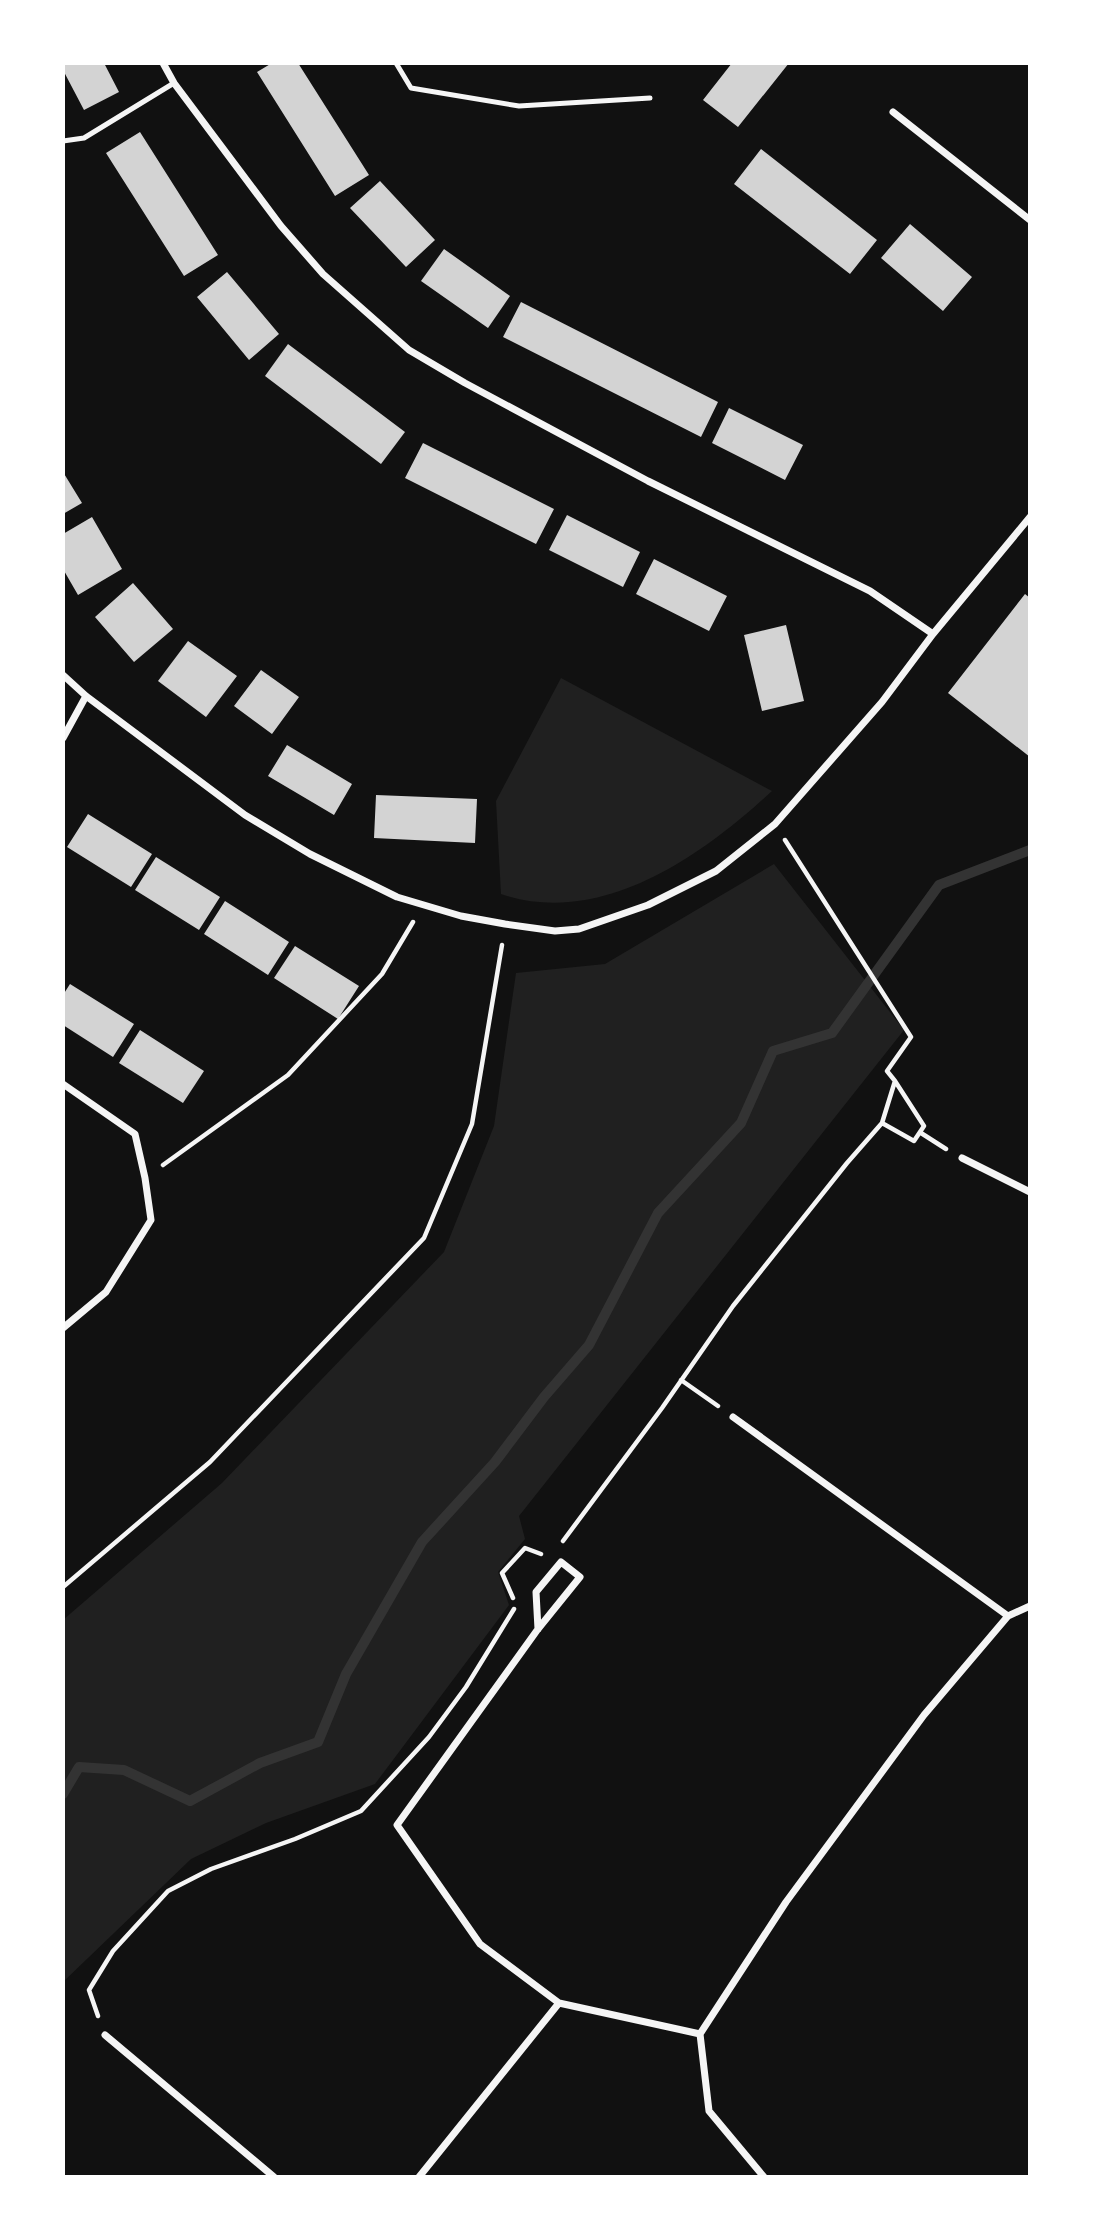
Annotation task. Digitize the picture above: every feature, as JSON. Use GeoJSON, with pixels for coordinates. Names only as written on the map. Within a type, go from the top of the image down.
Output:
{"type":"FeatureCollection","features":[{"type":"Feature","properties":{"kind":"street"},"geometry":{"type":"LineString","coordinates":[[163,63],[174,83],[289,235],[323,274],[409,350],[648,481],[870,591],[933,634]]}},
{"type":"Feature","properties":{"kind":"street"},"geometry":{"type":"LineString","coordinates":[[893,112],[1030,220]]}},
{"type":"Feature","properties":{"kind":"street"},"geometry":{"type":"LineString","coordinates":[[63,675],[86,696],[245,814],[310,854],[397,897],[461,916],[505,924],[555,931],[579,929],[648,905],[716,870],[775,824],[882,702],[933,634],[1030,517]]}},
{"type":"Feature","properties":{"kind":"street"},"geometry":{"type":"LineString","coordinates":[[63,738],[86,696]]}},
{"type":"Feature","properties":{"kind":"street"},"geometry":{"type":"LineString","coordinates":[[63,1084],[135,1134],[151,1220],[106,1292],[63,1328]]}},
{"type":"Feature","properties":{"kind":"street"},"geometry":{"type":"LineString","coordinates":[[962,1158],[1030,1192]]}},
{"type":"Feature","properties":{"kind":"street"},"geometry":{"type":"LineString","coordinates":[[733,1417],[1007,1616]]}},
{"type":"Feature","properties":{"kind":"street"},"geometry":{"type":"LineString","coordinates":[[538,1629],[536,1592],[561,1562],[580,1577],[538,1629],[397,1825],[480,1944],[559,2003],[700,2034]]}},
{"type":"Feature","properties":{"kind":"street"},"geometry":{"type":"LineString","coordinates":[[764,2177],[709,2111],[700,2034],[794,1891],[924,1715],[1007,1616],[1030,1606]]}},
{"type":"Feature","properties":{"kind":"street"},"geometry":{"type":"LineString","coordinates":[[419,2177],[559,2003]]}},
{"type":"Feature","properties":{"kind":"street"},"geometry":{"type":"LineString","coordinates":[[105,2035],[274,2177]]}},
{"type":"Feature","properties":{"kind":"lane"},"geometry":{"type":"LineString","coordinates":[[396,63],[411,88],[519,106],[650,98]]}},
{"type":"Feature","properties":{"kind":"lane"},"geometry":{"type":"LineString","coordinates":[[63,141],[84,138],[174,83]]}},
{"type":"Feature","properties":{"kind":"path"},"geometry":{"type":"LineString","coordinates":[[775,824],[911,1037],[887,1071],[924,1126],[915,1141],[882,1123]]}},
{"type":"Feature","properties":{"kind":"path"},"geometry":{"type":"LineString","coordinates":[[145,1178],[288,1075],[382,974],[424,904]]}},
{"type":"Feature","properties":{"kind":"path"},"geometry":{"type":"LineString","coordinates":[[63,1587],[210,1462],[424,1238],[471,1124],[505,924]]}},
{"type":"Feature","properties":{"kind":"path"},"geometry":{"type":"LineString","coordinates":[[559,1547],[733,1306],[846,1163],[882,1123],[895,1081]]}},
{"type":"Feature","properties":{"kind":"path"},"geometry":{"type":"LineString","coordinates":[[921,1133],[962,1158]]}},
{"type":"Feature","properties":{"kind":"path"},"geometry":{"type":"LineString","coordinates":[[681,1380],[733,1417]]}},
{"type":"Feature","properties":{"kind":"path"},"geometry":{"type":"LineString","coordinates":[[105,2035],[89,1990],[113,1951],[158,1901],[168,1891],[211,1869],[295,1839],[361,1811],[429,1737],[466,1687],[516,1606],[502,1573],[525,1548],[544,1555],[551,1551]]}},
{"type":"Feature","properties":{"kind":"shaded area"},"geometry":{"type":"Polygon","coordinates":[[[561,678],[772,791],[714,839],[648,880],[612,893],[576,901],[538,902],[501,894],[496,801],[561,678]]]}},
{"type":"Feature","properties":{"kind":"shaded area"},"geometry":{"type":"Polygon","coordinates":[[[774,864],[904,1030],[519,1516],[525,1539],[498,1572],[509,1605],[375,1784],[266,1823],[191,1859],[63,1982],[63,1620],[222,1483],[444,1252],[494,1126],[516,973],[605,964],[774,864]]]}},
{"type":"Feature","properties":{"kind":"building"},"geometry":{"type":"Polygon","coordinates":[[[63,63],[104,63],[119,92],[84,110],[63,70],[63,63]]]}},
{"type":"Feature","properties":{"kind":"building"},"geometry":{"type":"Polygon","coordinates":[[[272,63],[298,63],[369,175],[335,196],[257,72],[272,63]]]}},
{"type":"Feature","properties":{"kind":"building"},"geometry":{"type":"Polygon","coordinates":[[[732,63],[789,63],[738,127],[703,100],[732,63]]]}},
{"type":"Feature","properties":{"kind":"building"},"geometry":{"type":"Polygon","coordinates":[[[140,132],[218,255],[184,276],[106,153],[140,132]]]}},
{"type":"Feature","properties":{"kind":"building"},"geometry":{"type":"Polygon","coordinates":[[[761,149],[877,240],[850,274],[734,184],[761,149]]]}},
{"type":"Feature","properties":{"kind":"building"},"geometry":{"type":"Polygon","coordinates":[[[380,181],[435,240],[406,267],[350,208],[380,181]]]}},
{"type":"Feature","properties":{"kind":"building"},"geometry":{"type":"Polygon","coordinates":[[[910,224],[972,277],[943,311],[881,258],[910,224]]]}},
{"type":"Feature","properties":{"kind":"building"},"geometry":{"type":"Polygon","coordinates":[[[444,249],[510,296],[488,328],[421,281],[444,249]]]}},
{"type":"Feature","properties":{"kind":"building"},"geometry":{"type":"Polygon","coordinates":[[[227,272],[279,334],[249,360],[197,297],[227,272]]]}},
{"type":"Feature","properties":{"kind":"building"},"geometry":{"type":"Polygon","coordinates":[[[521,302],[718,402],[701,437],[503,337],[521,302]]]}},
{"type":"Feature","properties":{"kind":"building"},"geometry":{"type":"Polygon","coordinates":[[[288,344],[405,432],[381,464],[265,376],[288,344]]]}},
{"type":"Feature","properties":{"kind":"building"},"geometry":{"type":"Polygon","coordinates":[[[729,408],[803,445],[785,480],[712,443],[729,408]]]}},
{"type":"Feature","properties":{"kind":"building"},"geometry":{"type":"Polygon","coordinates":[[[423,443],[554,509],[536,544],[405,478],[423,443]]]}},
{"type":"Feature","properties":{"kind":"building"},"geometry":{"type":"Polygon","coordinates":[[[63,472],[82,503],[63,514],[63,472]]]}},
{"type":"Feature","properties":{"kind":"building"},"geometry":{"type":"Polygon","coordinates":[[[567,515],[640,552],[623,587],[549,550],[567,515]]]}},
{"type":"Feature","properties":{"kind":"building"},"geometry":{"type":"Polygon","coordinates":[[[92,517],[122,569],[78,595],[63,569],[63,534],[92,517]]]}},
{"type":"Feature","properties":{"kind":"building"},"geometry":{"type":"Polygon","coordinates":[[[654,559],[727,596],[709,631],[636,594],[654,559]]]}},
{"type":"Feature","properties":{"kind":"building"},"geometry":{"type":"Polygon","coordinates":[[[133,583],[173,629],[134,662],[95,617],[133,583]]]}},
{"type":"Feature","properties":{"kind":"building"},"geometry":{"type":"Polygon","coordinates":[[[1025,594],[1030,598],[1030,757],[948,693],[1025,594]]]}},
{"type":"Feature","properties":{"kind":"building"},"geometry":{"type":"Polygon","coordinates":[[[786,625],[804,701],[762,711],[744,635],[786,625]]]}},
{"type":"Feature","properties":{"kind":"building"},"geometry":{"type":"Polygon","coordinates":[[[188,641],[237,676],[206,717],[158,681],[188,641]]]}},
{"type":"Feature","properties":{"kind":"building"},"geometry":{"type":"Polygon","coordinates":[[[261,670],[299,697],[272,734],[234,706],[261,670]]]}},
{"type":"Feature","properties":{"kind":"building"},"geometry":{"type":"Polygon","coordinates":[[[287,745],[352,784],[334,815],[268,776],[287,745]]]}},
{"type":"Feature","properties":{"kind":"building"},"geometry":{"type":"Polygon","coordinates":[[[376,795],[477,799],[475,843],[374,838],[376,795]]]}},
{"type":"Feature","properties":{"kind":"building"},"geometry":{"type":"Polygon","coordinates":[[[88,814],[152,854],[131,887],[67,847],[88,814]]]}},
{"type":"Feature","properties":{"kind":"building"},"geometry":{"type":"Polygon","coordinates":[[[156,857],[220,897],[199,930],[135,890],[156,857]]]}},
{"type":"Feature","properties":{"kind":"building"},"geometry":{"type":"Polygon","coordinates":[[[225,901],[289,942],[268,975],[204,934],[225,901]]]}},
{"type":"Feature","properties":{"kind":"building"},"geometry":{"type":"Polygon","coordinates":[[[295,946],[359,986],[338,1019],[274,978],[295,946]]]}},
{"type":"Feature","properties":{"kind":"building"},"geometry":{"type":"Polygon","coordinates":[[[70,984],[134,1024],[113,1057],[63,1025],[63,995],[70,984]]]}},
{"type":"Feature","properties":{"kind":"building"},"geometry":{"type":"Polygon","coordinates":[[[140,1030],[204,1071],[183,1103],[119,1063],[140,1030]]]}},
{"type":"Feature","properties":{"kind":"waterway"},"geometry":{"type":"LineString","coordinates":[[63,1794],[79,1767],[124,1770],[190,1801],[260,1763],[318,1742],[346,1674],[422,1542],[495,1462],[544,1397],[589,1345],[658,1213],[741,1123],[773,1051],[832,1033],[939,885],[1030,850]]}}]}
